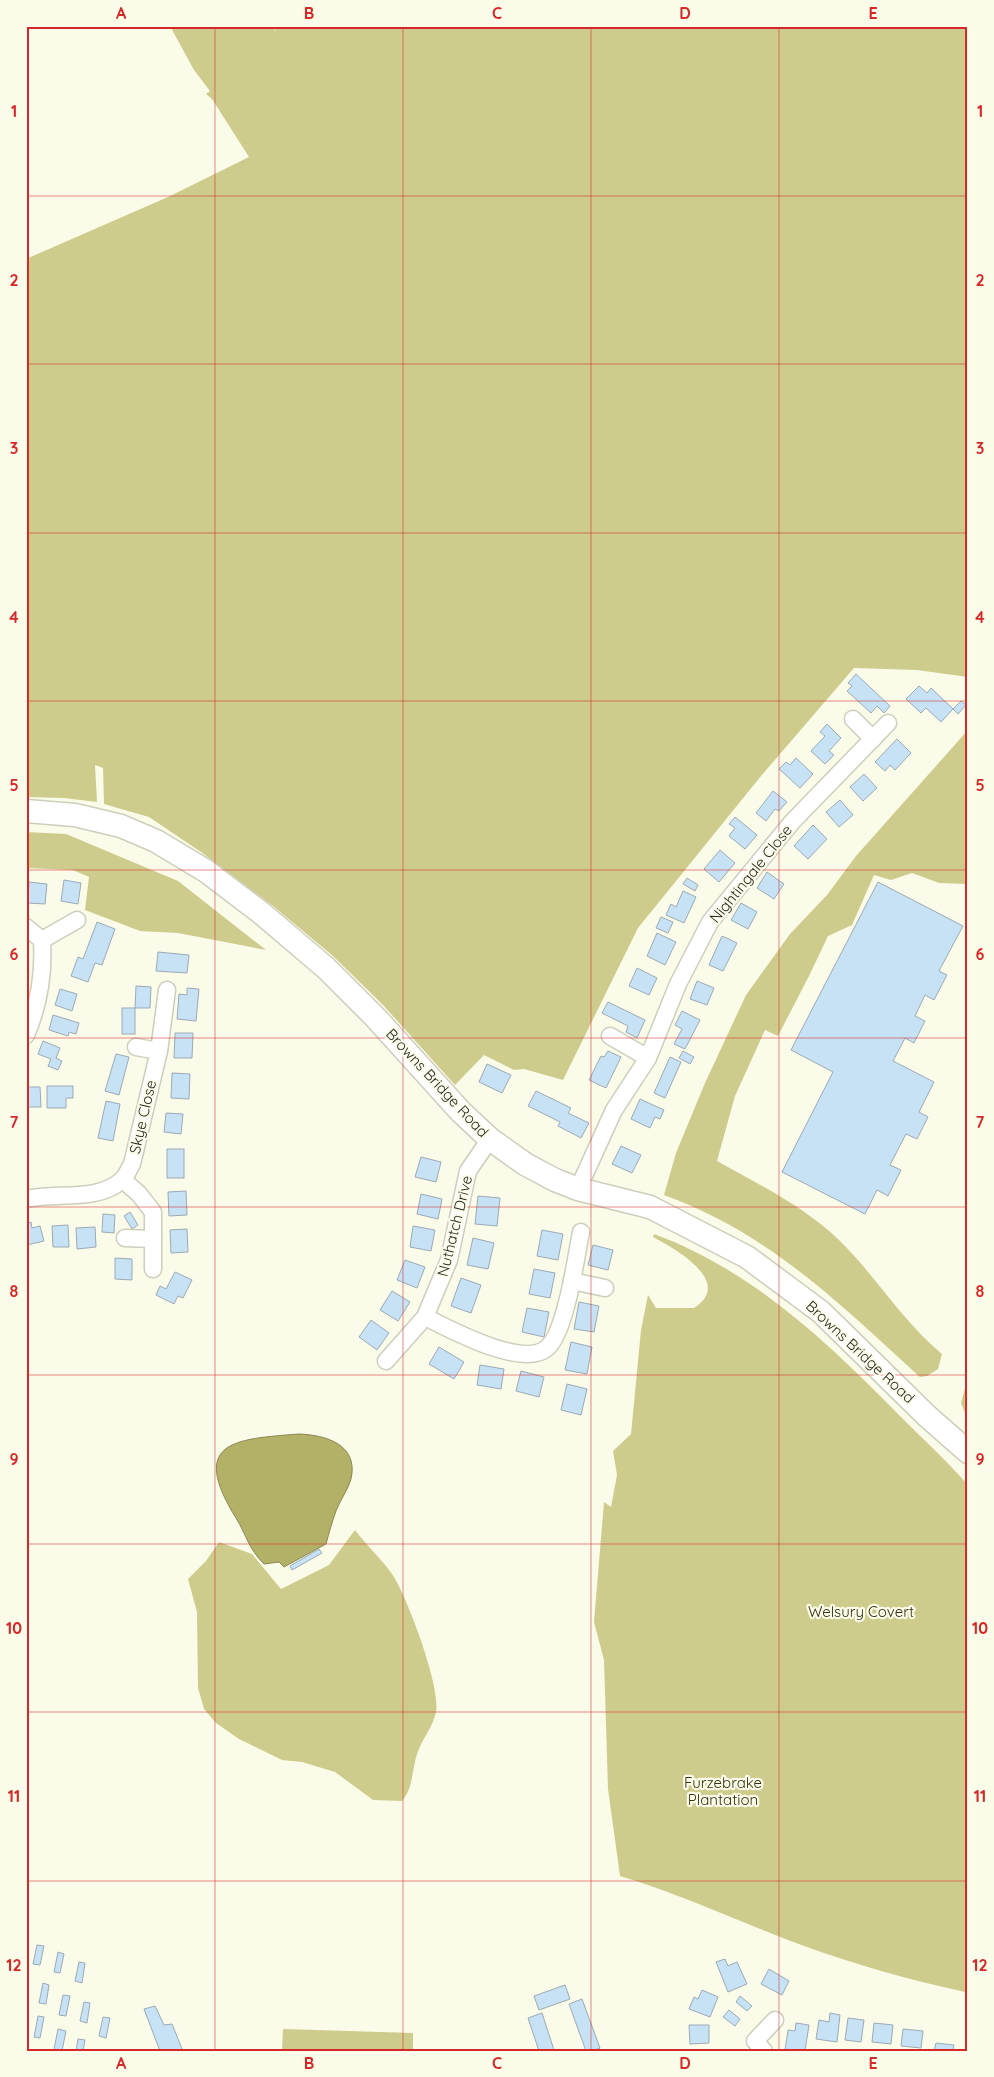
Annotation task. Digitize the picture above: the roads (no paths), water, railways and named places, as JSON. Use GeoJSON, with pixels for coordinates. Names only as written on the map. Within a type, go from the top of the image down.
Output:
{"type":"FeatureCollection","features":[{"type":"Feature","properties":{"kind":"street"},"geometry":{"type":"LineString","coordinates":[[853,719],[873,739]]}},
{"type":"Feature","properties":{"kind":"street","name":"Nightingale Close"},"geometry":{"type":"LineString","coordinates":[[578,1189],[614,1110],[648,1058],[678,984],[710,922],[792,822],[888,723]]}},
{"type":"Feature","properties":{"kind":"street","name":"Browns Bridge Road"},"geometry":{"type":"LineString","coordinates":[[26,811],[75,815],[121,826],[156,841],[206,871],[260,912],[326,968],[382,1025],[461,1112],[490,1139],[538,1172],[578,1189],[650,1206],[747,1257],[821,1312],[927,1416],[968,1452]]}},
{"type":"Feature","properties":{"kind":"street"},"geometry":{"type":"LineString","coordinates":[[42,940],[77,920]]}},
{"type":"Feature","properties":{"kind":"street"},"geometry":{"type":"LineString","coordinates":[[26,927],[42,940]]}},
{"type":"Feature","properties":{"kind":"street"},"geometry":{"type":"LineString","coordinates":[[26,1035],[42,984],[42,940]]}},
{"type":"Feature","properties":{"kind":"street","name":"Skye Close"},"geometry":{"type":"LineString","coordinates":[[123,1180],[132,1164],[159,1051],[167,990]]}},
{"type":"Feature","properties":{"kind":"street"},"geometry":{"type":"LineString","coordinates":[[610,1036],[648,1058]]}},
{"type":"Feature","properties":{"kind":"street"},"geometry":{"type":"LineString","coordinates":[[136,1047],[159,1051]]}},
{"type":"Feature","properties":{"kind":"street","name":"Nuthatch Drive"},"geometry":{"type":"LineString","coordinates":[[386,1361],[425,1318],[449,1260],[468,1171],[490,1139]]}},
{"type":"Feature","properties":{"kind":"street"},"geometry":{"type":"LineString","coordinates":[[26,1199],[44,1195],[100,1194],[123,1180],[139,1194],[153,1212],[153,1269]]}},
{"type":"Feature","properties":{"kind":"street"},"geometry":{"type":"LineString","coordinates":[[425,1318],[472,1340],[500,1349],[528,1354],[546,1349],[556,1338],[572,1281],[581,1232]]}},
{"type":"Feature","properties":{"kind":"street"},"geometry":{"type":"LineString","coordinates":[[125,1238],[153,1239]]}},
{"type":"Feature","properties":{"kind":"street"},"geometry":{"type":"LineString","coordinates":[[572,1281],[605,1288]]}},
{"type":"Feature","properties":{"kind":"street"},"geometry":{"type":"LineString","coordinates":[[754,2047],[775,2020]]}},
{"type":"Feature","properties":{"kind":"park label","name":"Welsury Covert"},"geometry":{"type":"Point","coordinates":[861,1612]}},
{"type":"Feature","properties":{"kind":"park label","name":"Furzebrake Plantation"},"geometry":{"type":"Point","coordinates":[723,1792]}}]}
